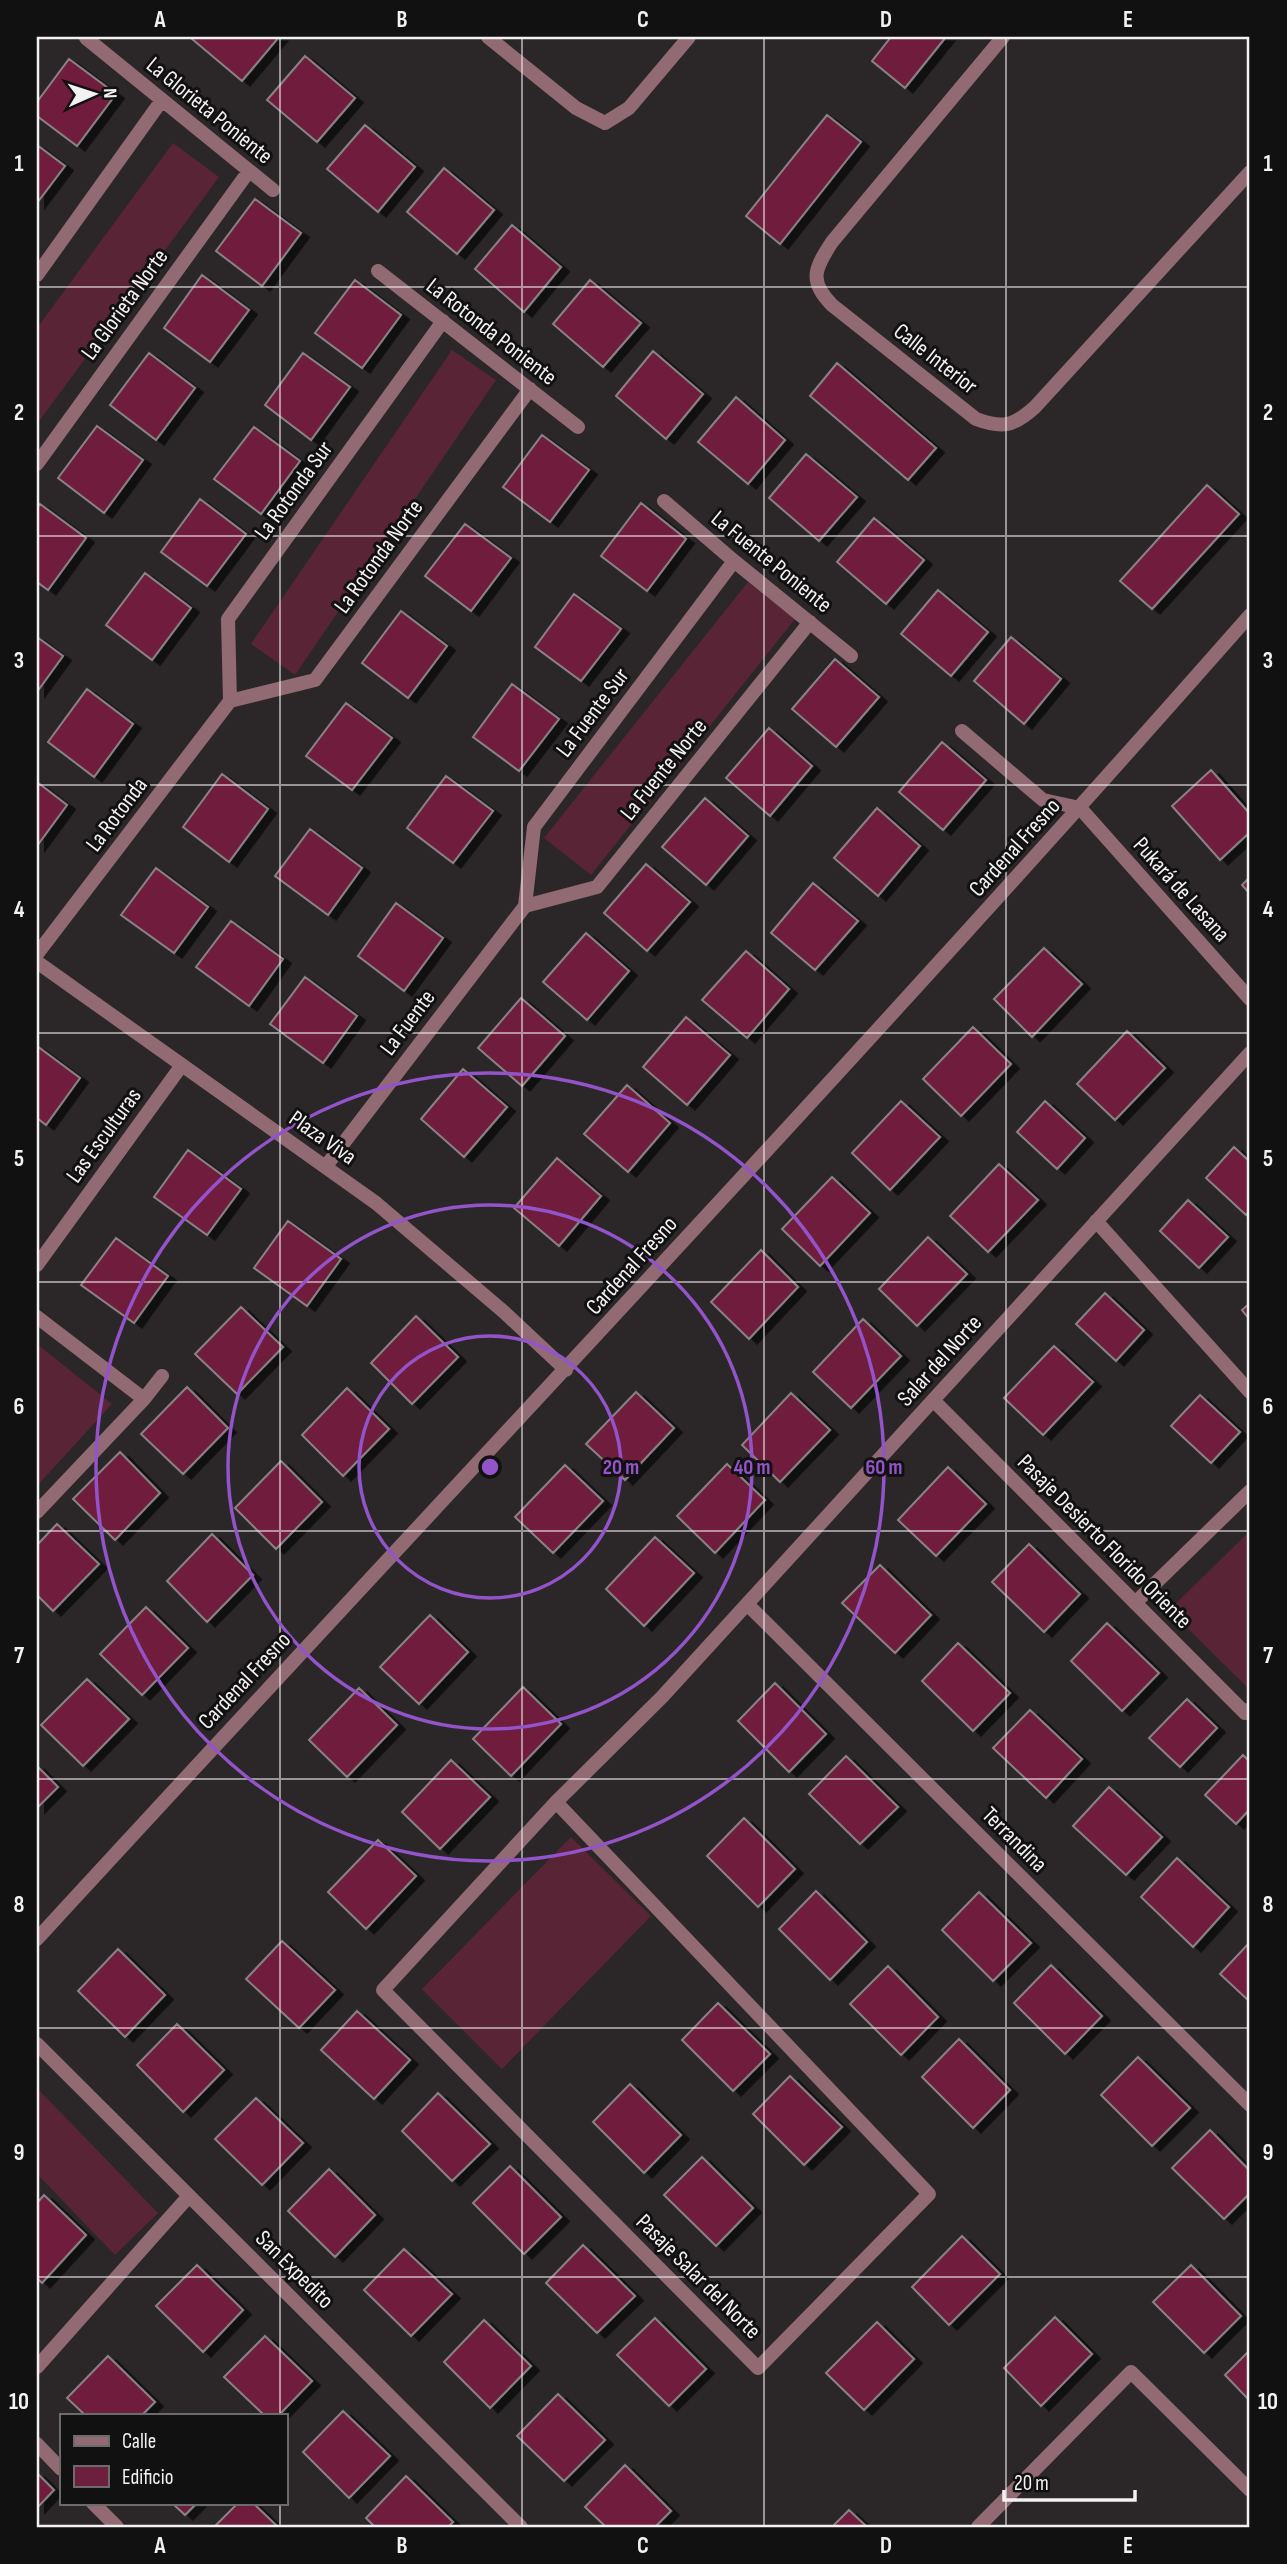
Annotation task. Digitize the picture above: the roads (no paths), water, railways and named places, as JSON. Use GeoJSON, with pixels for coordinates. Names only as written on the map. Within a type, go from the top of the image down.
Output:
{"type":"FeatureCollection","features":[{"type":"Feature","properties":{"kind":"street"},"geometry":{"type":"LineString","coordinates":[[488,37],[576,108],[605,123],[629,108],[689,37]]}},
{"type":"Feature","properties":{"kind":"street","name":"Calle Interior"},"geometry":{"type":"LineString","coordinates":[[1003,37],[832,242],[815,276],[820,293],[832,305],[976,419],[991,425],[1007,425],[1021,419],[1035,407],[1250,172]]}},
{"type":"Feature","properties":{"kind":"street","name":"La Glorieta Poniente"},"geometry":{"type":"LineString","coordinates":[[86,38],[273,190]]}},
{"type":"Feature","properties":{"kind":"street"},"geometry":{"type":"LineString","coordinates":[[37,275],[162,100]]}},
{"type":"Feature","properties":{"kind":"street","name":"La Glorieta Norte"},"geometry":{"type":"LineString","coordinates":[[37,464],[248,171]]}},
{"type":"Feature","properties":{"kind":"street","name":"La Rotonda Poniente"},"geometry":{"type":"LineString","coordinates":[[378,271],[578,427]]}},
{"type":"Feature","properties":{"kind":"street","name":"La Rotonda Sur"},"geometry":{"type":"LineString","coordinates":[[230,701],[228,619],[443,321]]}},
{"type":"Feature","properties":{"kind":"street","name":"La Rotonda Norte"},"geometry":{"type":"LineString","coordinates":[[230,701],[315,680],[530,389]]}},
{"type":"Feature","properties":{"kind":"street","name":"La Fuente Poniente"},"geometry":{"type":"LineString","coordinates":[[664,501],[851,656]]}},
{"type":"Feature","properties":{"kind":"street","name":"La Fuente Sur"},"geometry":{"type":"LineString","coordinates":[[525,906],[534,827],[734,561]]}},
{"type":"Feature","properties":{"kind":"street","name":"Cardenal Fresno"},"geometry":{"type":"LineString","coordinates":[[37,1939],[394,1551],[566,1370],[1080,808],[1250,615]]}},
{"type":"Feature","properties":{"kind":"street","name":"La Fuente Norte"},"geometry":{"type":"LineString","coordinates":[[525,906],[597,887],[810,622]]}},
{"type":"Feature","properties":{"kind":"street","name":"La Rotonda"},"geometry":{"type":"LineString","coordinates":[[37,954],[230,701]]}},
{"type":"Feature","properties":{"kind":"street"},"geometry":{"type":"LineString","coordinates":[[962,731],[1043,800],[1080,808]]}},
{"type":"Feature","properties":{"kind":"street","name":"Pukará de Lasana"},"geometry":{"type":"LineString","coordinates":[[1080,808],[1250,999]]}},
{"type":"Feature","properties":{"kind":"street","name":"La Fuente"},"geometry":{"type":"LineString","coordinates":[[326,1166],[525,906]]}},
{"type":"Feature","properties":{"kind":"street","name":"Plaza Viva"},"geometry":{"type":"LineString","coordinates":[[37,962],[376,1203],[440,1256],[566,1370]]}},
{"type":"Feature","properties":{"kind":"street","name":"Salar del Norte"},"geometry":{"type":"LineString","coordinates":[[662,1697],[1250,1053]]}},
{"type":"Feature","properties":{"kind":"street","name":"Las Esculturas"},"geometry":{"type":"LineString","coordinates":[[37,1265],[182,1065]]}},
{"type":"Feature","properties":{"kind":"street"},"geometry":{"type":"LineString","coordinates":[[1097,1221],[1250,1392]]}},
{"type":"Feature","properties":{"kind":"street"},"geometry":{"type":"LineString","coordinates":[[37,1317],[144,1399]]}},
{"type":"Feature","properties":{"kind":"street"},"geometry":{"type":"LineString","coordinates":[[37,1512],[144,1399],[162,1376]]}},
{"type":"Feature","properties":{"kind":"street","name":"Pasaje Desierto Florido Oriente"},"geometry":{"type":"LineString","coordinates":[[933,1400],[1135,1603],[1248,1711]]}},
{"type":"Feature","properties":{"kind":"street"},"geometry":{"type":"LineString","coordinates":[[1135,1603],[1250,1491]]}},
{"type":"Feature","properties":{"kind":"street","name":"Terrandina"},"geometry":{"type":"LineString","coordinates":[[747,1604],[1250,2105]]}},
{"type":"Feature","properties":{"kind":"street","name":"Pasaje Salar del Norte"},"geometry":{"type":"LineString","coordinates":[[556,1802],[929,2194],[758,2368],[383,1990],[556,1802],[662,1697]]}},
{"type":"Feature","properties":{"kind":"street","name":"San Expedito"},"geometry":{"type":"LineString","coordinates":[[37,2044],[521,2527]]}},
{"type":"Feature","properties":{"kind":"street"},"geometry":{"type":"LineString","coordinates":[[37,2367],[189,2196]]}},
{"type":"Feature","properties":{"kind":"street"},"geometry":{"type":"LineString","coordinates":[[978,2527],[1130,2372],[1250,2490]]}},
{"type":"Feature","properties":{"kind":"street"},"geometry":{"type":"LineString","coordinates":[[37,2444],[60,2468]]}},
{"type":"Feature","properties":{"kind":"street"},"geometry":{"type":"LineString","coordinates":[[94,2504],[117,2527]]}}]}
